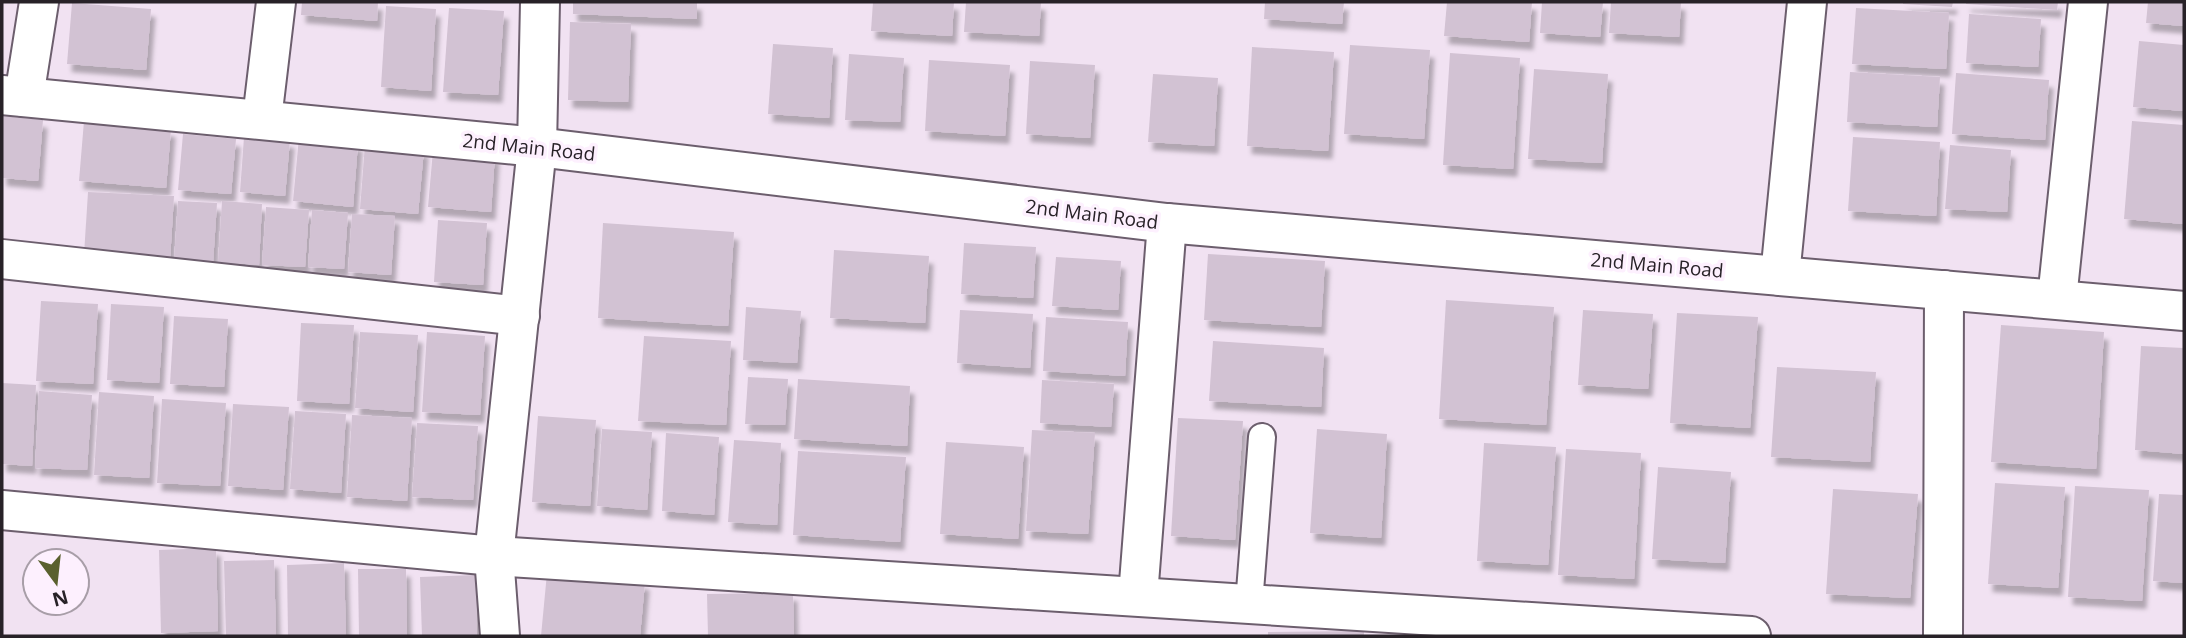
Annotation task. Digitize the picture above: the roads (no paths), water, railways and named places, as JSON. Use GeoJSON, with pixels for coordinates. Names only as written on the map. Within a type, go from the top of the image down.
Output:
{"type":"FeatureCollection","features":[{"type":"Feature","properties":{"kind":"street"},"geometry":{"type":"LineString","coordinates":[[13,96],[39,2]]}},
{"type":"Feature","properties":{"kind":"street"},"geometry":{"type":"LineString","coordinates":[[262,119],[276,2]]}},
{"type":"Feature","properties":{"kind":"street"},"geometry":{"type":"LineString","coordinates":[[500,636],[494,555],[537,147],[540,2]]}},
{"type":"Feature","properties":{"kind":"street"},"geometry":{"type":"LineString","coordinates":[[1780,275],[1807,2]]}},
{"type":"Feature","properties":{"kind":"street"},"geometry":{"type":"LineString","coordinates":[[2057,299],[2088,2]]}},
{"type":"Feature","properties":{"kind":"street","name":"2nd Main Road"},"geometry":{"type":"LineString","coordinates":[[13,96],[537,147],[1167,223],[2184,311]]}},
{"type":"Feature","properties":{"kind":"street"},"geometry":{"type":"LineString","coordinates":[[1138,596],[1167,223]]}},
{"type":"Feature","properties":{"kind":"street"},"geometry":{"type":"LineString","coordinates":[[2,259],[520,316]]}},
{"type":"Feature","properties":{"kind":"street"},"geometry":{"type":"LineString","coordinates":[[1944,290],[1944,636]]}},
{"type":"Feature","properties":{"kind":"street"},"geometry":{"type":"LineString","coordinates":[[2,510],[494,555],[1751,636]]}},
{"type":"Feature","properties":{"kind":"lane"},"geometry":{"type":"LineString","coordinates":[[1249,604],[1262,438]]}}]}
